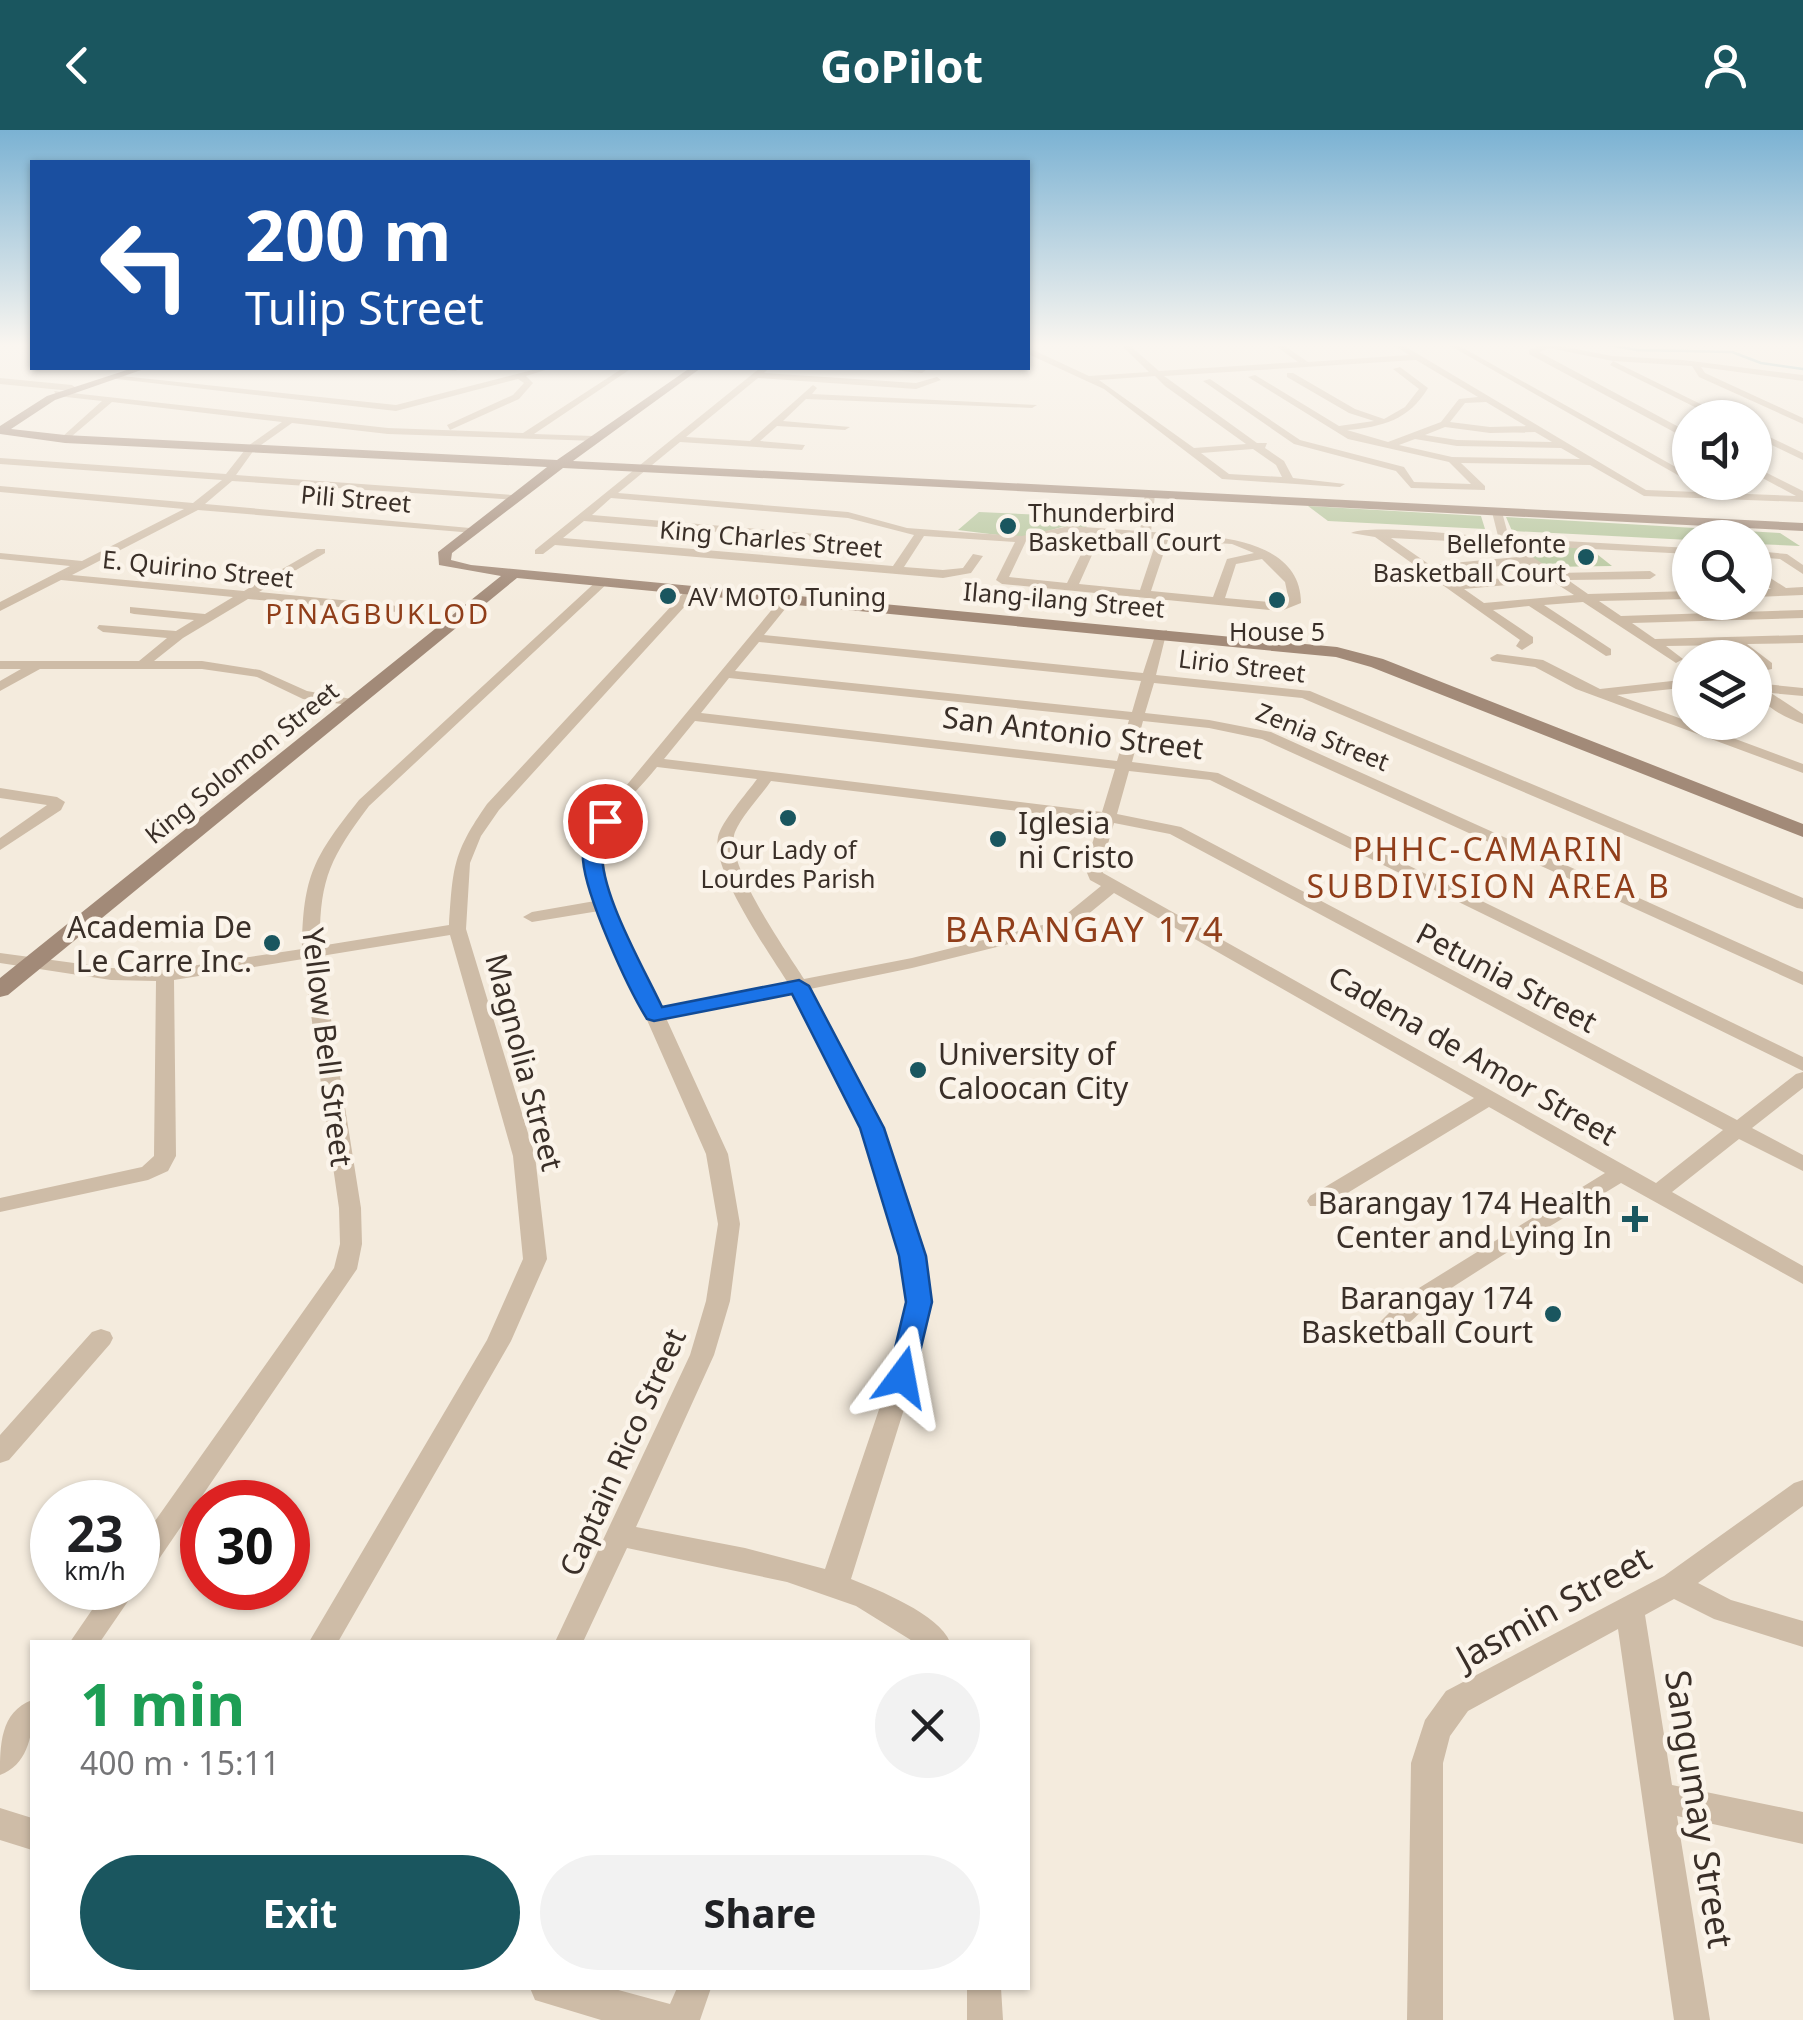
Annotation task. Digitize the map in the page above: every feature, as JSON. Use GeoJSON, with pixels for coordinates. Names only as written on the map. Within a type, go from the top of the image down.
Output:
{"type":"FeatureCollection","features":[{"type":"Feature","properties":{"kind":"main road","name":"Ilang-ilang Street"},"geometry":{"type":"LineString","coordinates":[[604,432],[470,531],[446,552],[444,562],[458,568],[1302,646],[1377,663],[1803,830]]}},
{"type":"Feature","properties":{"kind":"main road"},"geometry":{"type":"LineString","coordinates":[[1,433],[1803,527]]}},
{"type":"Feature","properties":{"kind":"main road","name":"King Solomon Street"},"geometry":{"type":"LineString","coordinates":[[0,990],[514,573]]}},
{"type":"Feature","properties":{"kind":"street"},"geometry":{"type":"LineString","coordinates":[[65,439],[73,432]]}},
{"type":"Feature","properties":{"kind":"street"},"geometry":{"type":"LineString","coordinates":[[0,608],[195,506],[272,432]]}},
{"type":"Feature","properties":{"kind":"street"},"geometry":{"type":"LineString","coordinates":[[447,432],[594,439]]}},
{"type":"Feature","properties":{"kind":"street"},"geometry":{"type":"LineString","coordinates":[[539,552],[684,432]]}},
{"type":"Feature","properties":{"kind":"street"},"geometry":{"type":"LineString","coordinates":[[752,444],[764,432]]}},
{"type":"Feature","properties":{"kind":"street"},"geometry":{"type":"LineString","coordinates":[[1166,432],[1229,478],[1342,483]]}},
{"type":"Feature","properties":{"kind":"street"},"geometry":{"type":"LineString","coordinates":[[1238,432],[1280,463],[1289,482]]}},
{"type":"Feature","properties":{"kind":"street"},"geometry":{"type":"LineString","coordinates":[[1283,432],[1298,442],[1400,468],[1415,486],[1481,488],[1452,460]]}},
{"type":"Feature","properties":{"kind":"street"},"geometry":{"type":"LineString","coordinates":[[1347,432],[1452,460],[1590,462]]}},
{"type":"Feature","properties":{"kind":"street"},"geometry":{"type":"LineString","coordinates":[[1345,504],[1343,464],[1425,432]]}},
{"type":"Feature","properties":{"kind":"street"},"geometry":{"type":"LineString","coordinates":[[1540,432],[1644,494],[1672,495]]}},
{"type":"Feature","properties":{"kind":"street"},"geometry":{"type":"LineString","coordinates":[[1608,432],[1672,468]]}},
{"type":"Feature","properties":{"kind":"street"},"geometry":{"type":"LineString","coordinates":[[1416,436],[1470,444],[1562,445]]}},
{"type":"Feature","properties":{"kind":"street"},"geometry":{"type":"LineString","coordinates":[[674,440],[802,447]]}},
{"type":"Feature","properties":{"kind":"street"},"geometry":{"type":"LineString","coordinates":[[1191,451],[1298,442]]}},
{"type":"Feature","properties":{"kind":"street"},"geometry":{"type":"LineString","coordinates":[[1772,442],[1803,457]]}},
{"type":"Feature","properties":{"kind":"street"},"geometry":{"type":"LineString","coordinates":[[0,461],[512,498]]}},
{"type":"Feature","properties":{"kind":"street"},"geometry":{"type":"LineString","coordinates":[[1772,480],[1803,497]]}},
{"type":"Feature","properties":{"kind":"street","name":"Pili Street"},"geometry":{"type":"LineString","coordinates":[[0,490],[470,531]]}},
{"type":"Feature","properties":{"kind":"street"},"geometry":{"type":"LineString","coordinates":[[607,494],[868,518],[892,528],[1022,540],[1064,528],[1233,540],[1262,555],[1296,586],[1294,605],[1002,580],[1022,540]]}},
{"type":"Feature","properties":{"kind":"street"},"geometry":{"type":"LineString","coordinates":[[1145,534],[1150,494]]}},
{"type":"Feature","properties":{"kind":"street"},"geometry":{"type":"LineString","coordinates":[[1772,497],[1803,497]]}},
{"type":"Feature","properties":{"kind":"street"},"geometry":{"type":"LineString","coordinates":[[1492,512],[1499,541]]}},
{"type":"Feature","properties":{"kind":"street"},"geometry":{"type":"LineString","coordinates":[[581,517],[840,540]]}},
{"type":"Feature","properties":{"kind":"street"},"geometry":{"type":"LineString","coordinates":[[821,565],[840,540],[868,518]]}},
{"type":"Feature","properties":{"kind":"street"},"geometry":{"type":"LineString","coordinates":[[1071,588],[1098,530]]}},
{"type":"Feature","properties":{"kind":"street"},"geometry":{"type":"LineString","coordinates":[[896,571],[921,532]]}},
{"type":"Feature","properties":{"kind":"street"},"geometry":{"type":"LineString","coordinates":[[1357,533],[1670,550]]}},
{"type":"Feature","properties":{"kind":"street"},"geometry":{"type":"LineString","coordinates":[[1378,534],[1528,640],[1522,646]]}},
{"type":"Feature","properties":{"kind":"street"},"geometry":{"type":"LineString","coordinates":[[1144,595],[1164,536]]}},
{"type":"Feature","properties":{"kind":"street","name":"King Charles Street"},"geometry":{"type":"LineString","coordinates":[[552,541],[896,571],[960,573],[977,556]]}},
{"type":"Feature","properties":{"kind":"street"},"geometry":{"type":"LineString","coordinates":[[1401,551],[1499,541],[1672,656]]}},
{"type":"Feature","properties":{"kind":"street"},"geometry":{"type":"LineString","coordinates":[[1615,547],[1672,588]]}},
{"type":"Feature","properties":{"kind":"street"},"geometry":{"type":"LineString","coordinates":[[144,663],[178,635],[321,551]]}},
{"type":"Feature","properties":{"kind":"street"},"geometry":{"type":"LineString","coordinates":[[1218,601],[1231,561],[1262,555]]}},
{"type":"Feature","properties":{"kind":"street"},"geometry":{"type":"LineString","coordinates":[[1772,555],[1783,556],[1803,570]]}},
{"type":"Feature","properties":{"kind":"street"},"geometry":{"type":"LineString","coordinates":[[0,556],[83,564]]}},
{"type":"Feature","properties":{"kind":"street"},"geometry":{"type":"LineString","coordinates":[[1426,568],[1528,560]]}},
{"type":"Feature","properties":{"kind":"street"},"geometry":{"type":"LineString","coordinates":[[1452,587],[1554,577],[1650,575]]}},
{"type":"Feature","properties":{"kind":"street","name":"E. Quirino Street"},"geometry":{"type":"LineString","coordinates":[[59,577],[392,609]]}},
{"type":"Feature","properties":{"kind":"street","name":"Yellow Bell Street"},"geometry":{"type":"LineString","coordinates":[[160,1535],[346,1269],[351,1244],[350,1208],[311,952],[311,902],[316,879],[347,822],[604,582]]}},
{"type":"Feature","properties":{"kind":"street"},"geometry":{"type":"LineString","coordinates":[[1772,584],[1784,592]]}},
{"type":"Feature","properties":{"kind":"street","name":"Magnolia Street"},"geometry":{"type":"LineString","coordinates":[[324,1640],[499,1341],[535,1258],[524,1156],[456,930],[462,863],[472,836],[488,814],[692,590]]}},
{"type":"Feature","properties":{"kind":"street"},"geometry":{"type":"LineString","coordinates":[[1772,592],[1803,591]]}},
{"type":"Feature","properties":{"kind":"street"},"geometry":{"type":"LineString","coordinates":[[1480,607],[1672,595]]}},
{"type":"Feature","properties":{"kind":"street","name":"Captain Rico Street"},"geometry":{"type":"LineString","coordinates":[[571,1640],[702,1355],[726,1259],[728,1224],[717,1154],[605,904],[593,861],[594,840],[788,598]]}},
{"type":"Feature","properties":{"kind":"street"},"geometry":{"type":"LineString","coordinates":[[1531,602],[1606,652]]}},
{"type":"Feature","properties":{"kind":"street"},"geometry":{"type":"LineString","coordinates":[[134,610],[208,618]]}},
{"type":"Feature","properties":{"kind":"street"},"geometry":{"type":"LineString","coordinates":[[1617,620],[1803,614]]}},
{"type":"Feature","properties":{"kind":"street"},"geometry":{"type":"LineString","coordinates":[[102,628],[178,635]]}},
{"type":"Feature","properties":{"kind":"street"},"geometry":{"type":"LineString","coordinates":[[654,1015],[912,963],[1064,924],[1113,886],[1096,876],[1092,868],[1162,633]]}},
{"type":"Feature","properties":{"kind":"street","name":"Lirio Street"},"geometry":{"type":"LineString","coordinates":[[755,638],[1289,690],[1324,700],[1803,904]]}},
{"type":"Feature","properties":{"kind":"street"},"geometry":{"type":"LineString","coordinates":[[1787,639],[1803,650]]}},
{"type":"Feature","properties":{"kind":"street"},"geometry":{"type":"LineString","coordinates":[[1760,640],[1803,639]]}},
{"type":"Feature","properties":{"kind":"street"},"geometry":{"type":"LineString","coordinates":[[1652,643],[1672,643]]}},
{"type":"Feature","properties":{"kind":"street"},"geometry":{"type":"LineString","coordinates":[[1498,658],[1538,663],[1600,693],[1803,769]]}},
{"type":"Feature","properties":{"kind":"street"},"geometry":{"type":"LineString","coordinates":[[0,665],[144,663],[242,670],[276,679],[303,694],[352,703]]}},
{"type":"Feature","properties":{"kind":"street"},"geometry":{"type":"LineString","coordinates":[[0,686],[37,665]]}},
{"type":"Feature","properties":{"kind":"street","name":"Zenia Street"},"geometry":{"type":"LineString","coordinates":[[725,674],[1226,727],[1278,740],[1803,979]]}},
{"type":"Feature","properties":{"kind":"street"},"geometry":{"type":"LineString","coordinates":[[1600,693],[1672,684]]}},
{"type":"Feature","properties":{"kind":"street"},"geometry":{"type":"LineString","coordinates":[[1772,689],[1803,692]]}},
{"type":"Feature","properties":{"kind":"street"},"geometry":{"type":"LineString","coordinates":[[1772,702],[1803,720]]}},
{"type":"Feature","properties":{"kind":"street","name":"San Antonio Street"},"geometry":{"type":"LineString","coordinates":[[690,716],[1198,772],[1228,782],[1803,1065]]}},
{"type":"Feature","properties":{"kind":"street","name":"Petunia Street"},"geometry":{"type":"LineString","coordinates":[[653,762],[1156,824],[1195,840],[1803,1164]]}},
{"type":"Feature","properties":{"kind":"street"},"geometry":{"type":"LineString","coordinates":[[767,776],[726,834],[726,851],[746,900],[799,986],[872,1128],[912,1256],[919,1302],[902,1377],[835,1583]]}},
{"type":"Feature","properties":{"kind":"street"},"geometry":{"type":"LineString","coordinates":[[0,793],[57,802],[0,845]]}},
{"type":"Feature","properties":{"kind":"street","name":"Cadena de Amor Street"},"geometry":{"type":"LineString","coordinates":[[1113,886],[1803,1276]]}},
{"type":"Feature","properties":{"kind":"street"},"geometry":{"type":"LineString","coordinates":[[532,917],[605,904]]}},
{"type":"Feature","properties":{"kind":"street"},"geometry":{"type":"LineString","coordinates":[[0,958],[111,974],[165,976],[456,930]]}},
{"type":"Feature","properties":{"kind":"street"},"geometry":{"type":"LineString","coordinates":[[0,1205],[148,1174],[160,1166],[165,1156],[165,976]]}},
{"type":"Feature","properties":{"kind":"street"},"geometry":{"type":"LineString","coordinates":[[1656,1194],[1803,1078]]}},
{"type":"Feature","properties":{"kind":"street"},"geometry":{"type":"LineString","coordinates":[[1318,1201],[1489,1098]]}},
{"type":"Feature","properties":{"kind":"street"},"geometry":{"type":"LineString","coordinates":[[1387,1327],[1414,1302],[1620,1174]]}},
{"type":"Feature","properties":{"kind":"street"},"geometry":{"type":"LineString","coordinates":[[0,1453],[101,1338]]}},
{"type":"Feature","properties":{"kind":"street","name":"Jasmin Street"},"geometry":{"type":"LineString","coordinates":[[1425,2020],[1427,1763],[1436,1730],[1458,1702],[1674,1585],[1803,1491]]}},
{"type":"Feature","properties":{"kind":"street"},"geometry":{"type":"LineString","coordinates":[[620,1535],[835,1583],[880,1601],[933,1640]]}},
{"type":"Feature","properties":{"kind":"street"},"geometry":{"type":"LineString","coordinates":[[1674,1585],[1724,1610],[1803,1634]]}},
{"type":"Feature","properties":{"kind":"street"},"geometry":{"type":"LineString","coordinates":[[85,1640],[107,1610]]}},
{"type":"Feature","properties":{"kind":"street","name":"Sangumay Street"},"geometry":{"type":"LineString","coordinates":[[1630,1610],[1692,2020]]}},
{"type":"Feature","properties":{"kind":"street"},"geometry":{"type":"LineString","coordinates":[[0,1760],[30,1717]]}},
{"type":"Feature","properties":{"kind":"street"},"geometry":{"type":"LineString","coordinates":[[1659,1797],[1803,1828]]}},
{"type":"Feature","properties":{"kind":"street"},"geometry":{"type":"LineString","coordinates":[[0,1824],[30,1833]]}},
{"type":"Feature","properties":{"kind":"street"},"geometry":{"type":"LineString","coordinates":[[555,1990],[666,2020]]}},
{"type":"Feature","properties":{"kind":"street"},"geometry":{"type":"LineString","coordinates":[[682,2020],[693,1990]]}},
{"type":"Feature","properties":{"kind":"street"},"geometry":{"type":"LineString","coordinates":[[984,1990],[985,2020]]}},
{"type":"Feature","properties":{"kind":"green space"},"geometry":{"type":"Polygon","coordinates":[[[1308,506],[1481,516],[1485,529],[1328,521],[1308,506]]]}},
{"type":"Feature","properties":{"kind":"green space"},"geometry":{"type":"Polygon","coordinates":[[[979,512],[1089,517],[1086,529],[1062,527],[1022,538],[958,530],[979,512]]]}},
{"type":"Feature","properties":{"kind":"green space"},"geometry":{"type":"Polygon","coordinates":[[[1506,517],[1672,527],[1672,539],[1512,531],[1506,517]]]}},
{"type":"Feature","properties":{"kind":"green space"},"geometry":{"type":"Polygon","coordinates":[[[1772,533],[1780,533],[1800,546],[1772,545],[1772,533]]]}},
{"type":"Feature","properties":{"kind":"green space"},"geometry":{"type":"Polygon","coordinates":[[[1519,543],[1588,547],[1612,566],[1546,567],[1514,546],[1519,543]]]}},
{"type":"Feature","properties":{"kind":"place","name":"Thunderbird Basketball Court"},"geometry":{"type":"Point","coordinates":[1008,526]}},
{"type":"Feature","properties":{"kind":"place","name":"Bellefonte Basketball Court"},"geometry":{"type":"Point","coordinates":[1586,557]}},
{"type":"Feature","properties":{"kind":"place","name":"AV MOTO Tuning"},"geometry":{"type":"Point","coordinates":[668,596]}},
{"type":"Feature","properties":{"kind":"place","name":"House 5"},"geometry":{"type":"Point","coordinates":[1277,600]}},
{"type":"Feature","properties":{"kind":"place","name":"Our Lady of Lourdes Parish"},"geometry":{"type":"Point","coordinates":[788,818]}},
{"type":"Feature","properties":{"kind":"place","name":"Iglesia ni Cristo"},"geometry":{"type":"Point","coordinates":[998,839]}},
{"type":"Feature","properties":{"kind":"place","name":"Academia De Le Carre Inc."},"geometry":{"type":"Point","coordinates":[272,943]}},
{"type":"Feature","properties":{"kind":"place","name":"University of Caloocan City"},"geometry":{"type":"Point","coordinates":[918,1070]}},
{"type":"Feature","properties":{"kind":"place","name":"Barangay 174 Health Center and Lying In"},"geometry":{"type":"Point","coordinates":[1635,1219]}},
{"type":"Feature","properties":{"kind":"place","name":"Barangay 174 Basketball Court"},"geometry":{"type":"Point","coordinates":[1553,1314]}},
{"type":"Feature","properties":{"kind":"district","name":"PINAGBUKLOD"},"geometry":{"type":"Point","coordinates":[378,613]}},
{"type":"Feature","properties":{"kind":"district","name":"PHHC-CAMARIN SUBDIVISION AREA B"},"geometry":{"type":"Point","coordinates":[1489,866]}},
{"type":"Feature","properties":{"kind":"district","name":"BARANGAY 174"},"geometry":{"type":"Point","coordinates":[1085,928]}},
{"type":"Feature","properties":{"kind":"route"},"geometry":{"type":"LineString","coordinates":[[605,821],[594,840],[593,861],[605,904],[654,1015],[799,986],[872,1128],[912,1256],[919,1302],[902,1377]]}}]}
